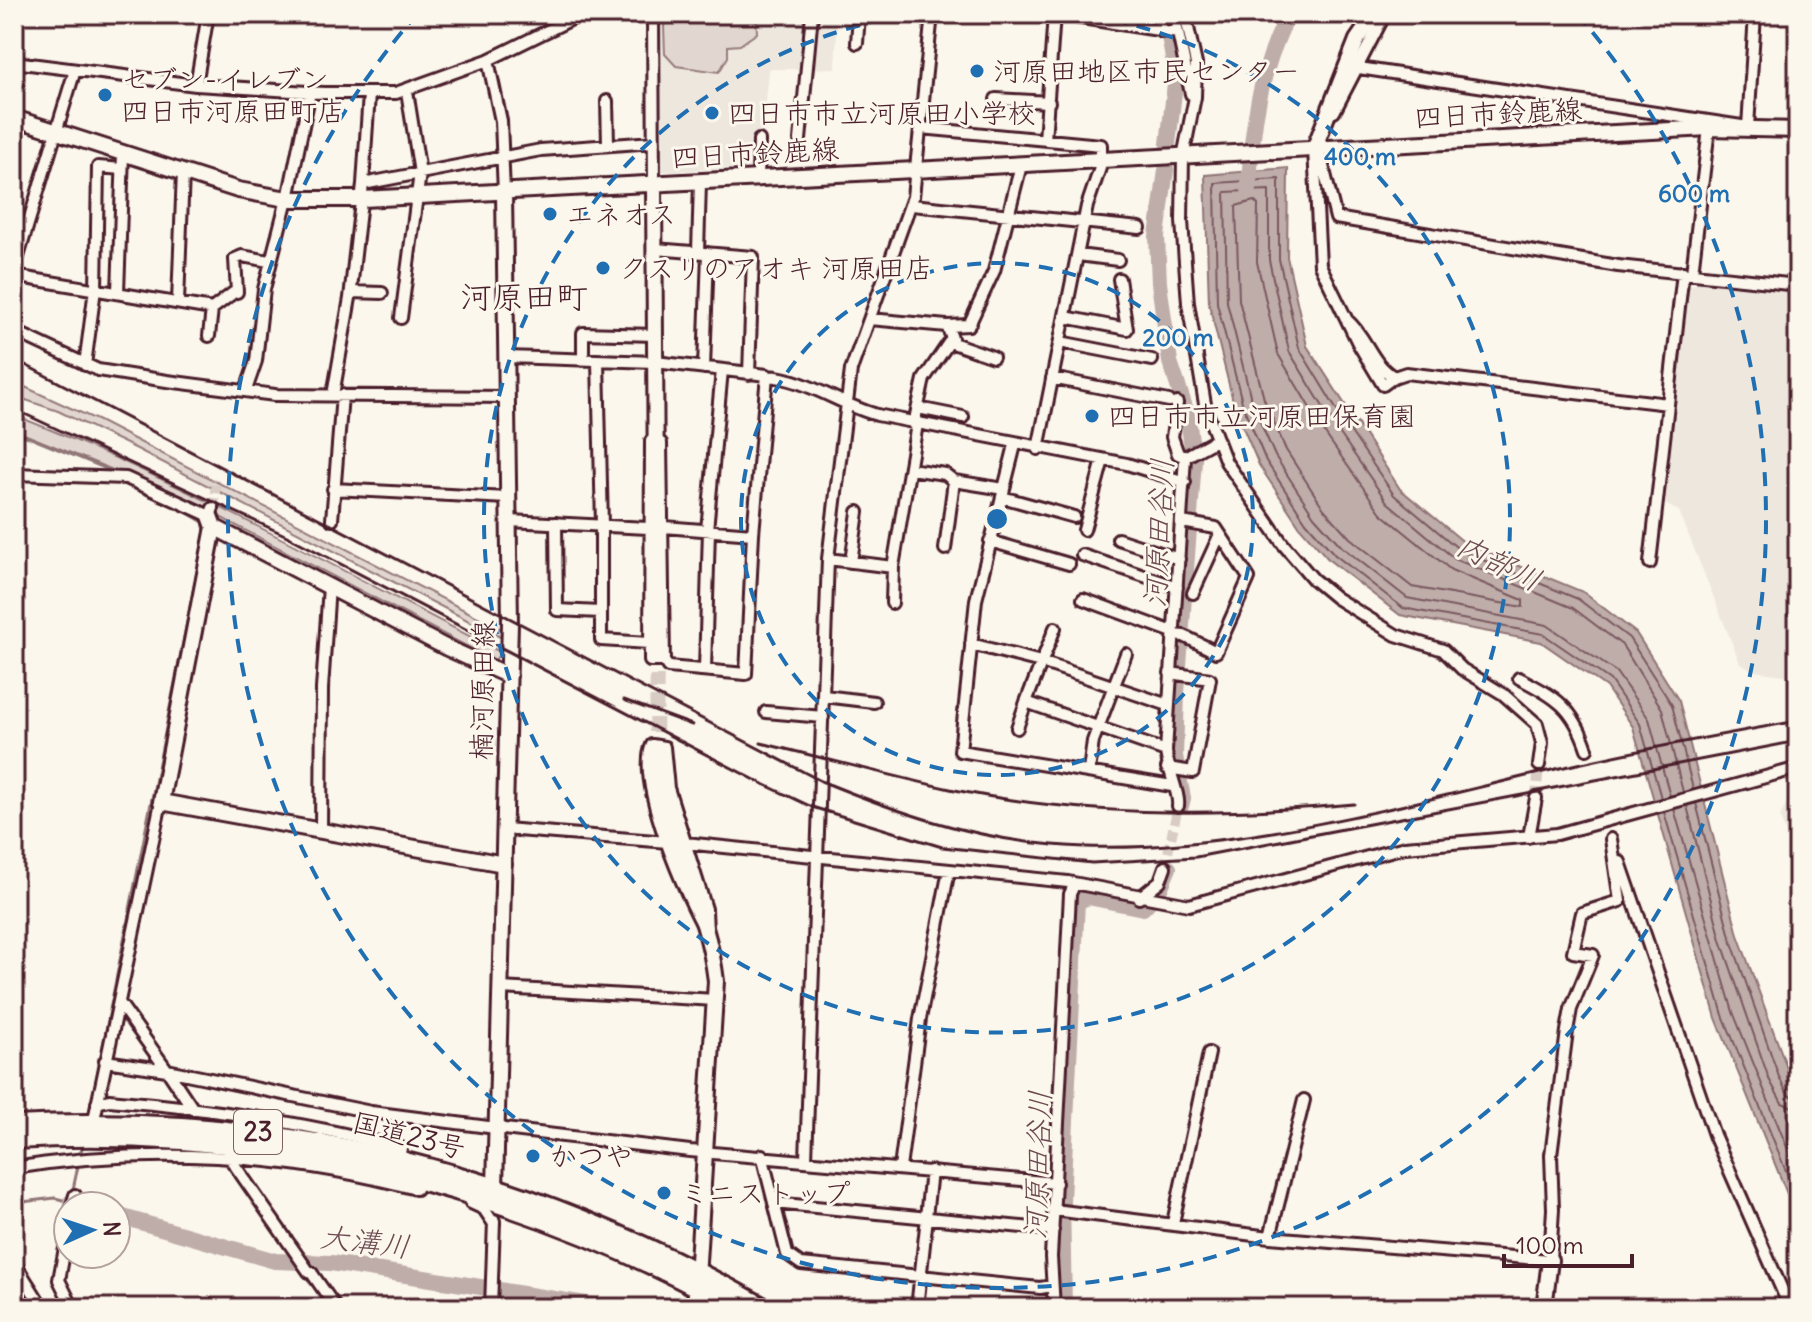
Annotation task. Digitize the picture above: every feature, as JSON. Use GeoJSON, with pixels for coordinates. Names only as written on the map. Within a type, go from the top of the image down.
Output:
{"type":"FeatureCollection","features":[{"type":"Feature","properties":{"kind":"highway","name":"国道23号"},"geometry":{"type":"LineString","coordinates":[[14,1126],[129,1124],[210,1127],[307,1139],[399,1160],[495,1194],[596,1223],[697,1280],[736,1308]]}},
{"type":"Feature","properties":{"kind":"highway","name":"国道23号"},"geometry":{"type":"LineString","coordinates":[[14,1139],[116,1136],[276,1148],[495,1194]]}},
{"type":"Feature","properties":{"kind":"highway","name":"国道23号"},"geometry":{"type":"LineString","coordinates":[[697,1280],[764,1308]]}},
{"type":"Feature","properties":{"kind":"main road"},"geometry":{"type":"LineString","coordinates":[[1314,149],[1319,129],[1357,40],[1375,14]]}},
{"type":"Feature","properties":{"kind":"main road","name":"四日市鈴鹿線"},"geometry":{"type":"LineString","coordinates":[[14,118],[55,131],[123,161],[183,172],[238,190],[287,199],[504,193],[1709,128],[1798,130]]}},
{"type":"Feature","properties":{"kind":"main road"},"geometry":{"type":"LineString","coordinates":[[654,185],[657,653]]}},
{"type":"Feature","properties":{"kind":"main road","name":"楠河原田線"},"geometry":{"type":"LineString","coordinates":[[495,1194],[509,676],[504,193]]}},
{"type":"Feature","properties":{"kind":"main road"},"geometry":{"type":"LineString","coordinates":[[504,864],[161,802],[212,517],[329,586],[445,647],[509,676]]}},
{"type":"Feature","properties":{"kind":"main road"},"geometry":{"type":"LineString","coordinates":[[656,753],[661,799],[713,955],[716,1000],[695,1308]]}},
{"type":"Feature","properties":{"kind":"main road"},"geometry":{"type":"LineString","coordinates":[[1544,1308],[1550,1260]]}},
{"type":"Feature","properties":{"kind":"street"},"geometry":{"type":"LineString","coordinates":[[196,85],[208,14]]}},
{"type":"Feature","properties":{"kind":"street"},"geometry":{"type":"LineString","coordinates":[[14,62],[196,85],[369,94],[407,91],[488,60],[582,14]]}},
{"type":"Feature","properties":{"kind":"street"},"geometry":{"type":"LineString","coordinates":[[653,14],[654,185]]}},
{"type":"Feature","properties":{"kind":"street"},"geometry":{"type":"LineString","coordinates":[[800,140],[812,14]]}},
{"type":"Feature","properties":{"kind":"street"},"geometry":{"type":"LineString","coordinates":[[857,43],[859,14]]}},
{"type":"Feature","properties":{"kind":"street"},"geometry":{"type":"LineString","coordinates":[[806,1159],[828,559],[851,370],[912,205],[932,14]]}},
{"type":"Feature","properties":{"kind":"street"},"geometry":{"type":"LineString","coordinates":[[1045,140],[1055,14],[1170,33]]}},
{"type":"Feature","properties":{"kind":"street"},"geometry":{"type":"LineString","coordinates":[[1156,14],[1170,33],[1190,93],[1195,97]]}},
{"type":"Feature","properties":{"kind":"street"},"geometry":{"type":"LineString","coordinates":[[1170,33],[1174,14]]}},
{"type":"Feature","properties":{"kind":"street"},"geometry":{"type":"LineString","coordinates":[[1185,14],[1196,64],[1182,221],[1188,303],[1206,410],[1216,440],[1243,487],[1313,579],[1336,598],[1396,635],[1443,650],[1462,669],[1503,694],[1537,724],[1542,743],[1539,765]]}},
{"type":"Feature","properties":{"kind":"street"},"geometry":{"type":"LineString","coordinates":[[1319,129],[1329,121],[1385,14]]}},
{"type":"Feature","properties":{"kind":"street"},"geometry":{"type":"LineString","coordinates":[[1359,68],[1748,127],[1755,14]]}},
{"type":"Feature","properties":{"kind":"street"},"geometry":{"type":"LineString","coordinates":[[488,60],[499,111],[504,193]]}},
{"type":"Feature","properties":{"kind":"street"},"geometry":{"type":"LineString","coordinates":[[75,70],[14,273],[212,309]]}},
{"type":"Feature","properties":{"kind":"street"},"geometry":{"type":"LineString","coordinates":[[401,318],[420,173],[407,91]]}},
{"type":"Feature","properties":{"kind":"street"},"geometry":{"type":"LineString","coordinates":[[246,390],[256,361],[269,261],[287,199],[310,92]]}},
{"type":"Feature","properties":{"kind":"street"},"geometry":{"type":"LineString","coordinates":[[332,520],[338,395],[363,199],[369,94]]}},
{"type":"Feature","properties":{"kind":"street"},"geometry":{"type":"LineString","coordinates":[[996,99],[1049,102]]}},
{"type":"Feature","properties":{"kind":"street"},"geometry":{"type":"LineString","coordinates":[[607,101],[608,144]]}},
{"type":"Feature","properties":{"kind":"street"},"geometry":{"type":"LineString","coordinates":[[921,128],[1101,145],[1101,153]]}},
{"type":"Feature","properties":{"kind":"street"},"geometry":{"type":"LineString","coordinates":[[1650,563],[1668,404],[1709,128]]}},
{"type":"Feature","properties":{"kind":"street"},"geometry":{"type":"LineString","coordinates":[[758,179],[759,140]]}},
{"type":"Feature","properties":{"kind":"street"},"geometry":{"type":"LineString","coordinates":[[363,184],[503,156],[654,142]]}},
{"type":"Feature","properties":{"kind":"street"},"geometry":{"type":"LineString","coordinates":[[1314,149],[1321,158],[1336,218],[1596,262],[1798,285]]}},
{"type":"Feature","properties":{"kind":"street"},"geometry":{"type":"LineString","coordinates":[[1314,149],[1320,265],[1347,320],[1356,327],[1376,363],[1394,377],[1406,373],[1668,404]]}},
{"type":"Feature","properties":{"kind":"street"},"geometry":{"type":"LineString","coordinates":[[85,365],[95,290],[98,167],[123,161],[118,292]]}},
{"type":"Feature","properties":{"kind":"street"},"geometry":{"type":"LineString","coordinates":[[870,319],[969,325],[994,271],[1021,165]]}},
{"type":"Feature","properties":{"kind":"street"},"geometry":{"type":"LineString","coordinates":[[1038,449],[1085,220],[1100,168]]}},
{"type":"Feature","properties":{"kind":"street"},"geometry":{"type":"LineString","coordinates":[[178,302],[183,172]]}},
{"type":"Feature","properties":{"kind":"street"},"geometry":{"type":"LineString","coordinates":[[700,182],[704,368]]}},
{"type":"Feature","properties":{"kind":"street"},"geometry":{"type":"LineString","coordinates":[[912,205],[1085,220],[1140,228]]}},
{"type":"Feature","properties":{"kind":"street"},"geometry":{"type":"LineString","coordinates":[[655,249],[753,257],[749,374]]}},
{"type":"Feature","properties":{"kind":"street"},"geometry":{"type":"LineString","coordinates":[[1078,255],[1118,260]]}},
{"type":"Feature","properties":{"kind":"street"},"geometry":{"type":"LineString","coordinates":[[209,336],[212,309],[235,292],[235,259],[242,256],[269,261]]}},
{"type":"Feature","properties":{"kind":"street"},"geometry":{"type":"LineString","coordinates":[[1065,317],[1127,329],[1119,279]]}},
{"type":"Feature","properties":{"kind":"street"},"geometry":{"type":"LineString","coordinates":[[351,292],[382,293]]}},
{"type":"Feature","properties":{"kind":"street"},"geometry":{"type":"LineString","coordinates":[[892,603],[893,567],[918,408],[924,379],[950,342],[947,326]]}},
{"type":"Feature","properties":{"kind":"street"},"geometry":{"type":"LineString","coordinates":[[14,331],[85,365],[275,395],[507,397]]}},
{"type":"Feature","properties":{"kind":"street"},"geometry":{"type":"LineString","coordinates":[[583,360],[583,333],[655,335]]}},
{"type":"Feature","properties":{"kind":"street"},"geometry":{"type":"LineString","coordinates":[[950,342],[993,357]]}},
{"type":"Feature","properties":{"kind":"street"},"geometry":{"type":"LineString","coordinates":[[1060,342],[1152,360]]}},
{"type":"Feature","properties":{"kind":"street"},"geometry":{"type":"LineString","coordinates":[[507,357],[655,362],[767,376],[806,386],[845,406],[1015,445],[1103,460],[1185,482]]}},
{"type":"Feature","properties":{"kind":"street"},"geometry":{"type":"LineString","coordinates":[[598,361],[601,640],[657,653]]}},
{"type":"Feature","properties":{"kind":"street"},"geometry":{"type":"LineString","coordinates":[[705,670],[708,530],[722,370]]}},
{"type":"Feature","properties":{"kind":"street"},"geometry":{"type":"LineString","coordinates":[[657,417],[648,460],[648,528],[657,653],[668,667],[746,674],[753,534],[767,376]]}},
{"type":"Feature","properties":{"kind":"street"},"geometry":{"type":"LineString","coordinates":[[1052,378],[1173,402],[1172,437],[1178,454],[1192,453],[1216,440]]}},
{"type":"Feature","properties":{"kind":"street"},"geometry":{"type":"LineString","coordinates":[[918,408],[963,417]]}},
{"type":"Feature","properties":{"kind":"street"},"geometry":{"type":"LineString","coordinates":[[657,417],[663,458],[664,527],[657,653]]}},
{"type":"Feature","properties":{"kind":"street"},"geometry":{"type":"LineString","coordinates":[[1015,445],[990,541],[971,644],[960,751],[1172,786]]}},
{"type":"Feature","properties":{"kind":"street"},"geometry":{"type":"LineString","coordinates":[[1178,806],[1179,799],[1172,786],[1173,769],[1166,751],[1168,705],[1175,674],[1177,587],[1185,482],[1192,453]]}},
{"type":"Feature","properties":{"kind":"street"},"geometry":{"type":"LineString","coordinates":[[1084,530],[1103,460]]}},
{"type":"Feature","properties":{"kind":"street"},"geometry":{"type":"LineString","coordinates":[[910,469],[945,474],[954,481],[1003,493],[1074,517]]}},
{"type":"Feature","properties":{"kind":"street"},"geometry":{"type":"LineString","coordinates":[[14,474],[126,478],[212,517]]}},
{"type":"Feature","properties":{"kind":"street"},"geometry":{"type":"LineString","coordinates":[[945,549],[954,481]]}},
{"type":"Feature","properties":{"kind":"street"},"geometry":{"type":"LineString","coordinates":[[333,489],[508,498]]}},
{"type":"Feature","properties":{"kind":"street"},"geometry":{"type":"LineString","coordinates":[[851,562],[858,512]]}},
{"type":"Feature","properties":{"kind":"street"},"geometry":{"type":"LineString","coordinates":[[509,521],[648,528]]}},
{"type":"Feature","properties":{"kind":"street"},"geometry":{"type":"LineString","coordinates":[[1083,599],[1216,652],[1249,578],[1216,528],[1184,522]]}},
{"type":"Feature","properties":{"kind":"street"},"geometry":{"type":"LineString","coordinates":[[556,523],[557,610],[601,612]]}},
{"type":"Feature","properties":{"kind":"street"},"geometry":{"type":"LineString","coordinates":[[664,527],[753,534]]}},
{"type":"Feature","properties":{"kind":"street"},"geometry":{"type":"LineString","coordinates":[[1193,593],[1220,534]]}},
{"type":"Feature","properties":{"kind":"street"},"geometry":{"type":"LineString","coordinates":[[1118,539],[1179,559]]}},
{"type":"Feature","properties":{"kind":"street"},"geometry":{"type":"LineString","coordinates":[[990,541],[1069,564]]}},
{"type":"Feature","properties":{"kind":"street"},"geometry":{"type":"LineString","coordinates":[[1082,555],[1177,587]]}},
{"type":"Feature","properties":{"kind":"street"},"geometry":{"type":"LineString","coordinates":[[828,559],[893,567]]}},
{"type":"Feature","properties":{"kind":"street"},"geometry":{"type":"LineString","coordinates":[[321,831],[322,689],[329,586]]}},
{"type":"Feature","properties":{"kind":"street"},"geometry":{"type":"LineString","coordinates":[[1017,728],[1055,628]]}},
{"type":"Feature","properties":{"kind":"street"},"geometry":{"type":"LineString","coordinates":[[971,644],[1041,662],[1168,705]]}},
{"type":"Feature","properties":{"kind":"street"},"geometry":{"type":"LineString","coordinates":[[1089,771],[1097,727],[1126,654]]}},
{"type":"Feature","properties":{"kind":"street"},"geometry":{"type":"LineString","coordinates":[[1173,769],[1193,772],[1210,679],[1175,674]]}},
{"type":"Feature","properties":{"kind":"street"},"geometry":{"type":"LineString","coordinates":[[1519,678],[1557,699],[1571,712],[1587,749]]}},
{"type":"Feature","properties":{"kind":"street"},"geometry":{"type":"LineString","coordinates":[[824,696],[874,702]]}},
{"type":"Feature","properties":{"kind":"street"},"geometry":{"type":"LineString","coordinates":[[1026,702],[1166,751]]}},
{"type":"Feature","properties":{"kind":"street"},"geometry":{"type":"LineString","coordinates":[[766,712],[823,717]]}},
{"type":"Feature","properties":{"kind":"street"},"geometry":{"type":"LineString","coordinates":[[652,745],[664,747],[668,788],[706,909],[707,933],[687,898],[668,842],[650,773],[652,745]]}},
{"type":"Feature","properties":{"kind":"street"},"geometry":{"type":"LineString","coordinates":[[685,843],[818,854],[1074,885],[1176,905],[1215,900],[1405,847],[1529,837],[1611,821],[1798,768]]}},
{"type":"Feature","properties":{"kind":"street"},"geometry":{"type":"LineString","coordinates":[[1529,837],[1536,798]]}},
{"type":"Feature","properties":{"kind":"street"},"geometry":{"type":"LineString","coordinates":[[161,802],[120,1004],[193,1109]]}},
{"type":"Feature","properties":{"kind":"street"},"geometry":{"type":"LineString","coordinates":[[1060,1210],[1270,1237],[1550,1260],[1553,1209],[1551,1155],[1567,1031],[1571,1009],[1593,955],[1573,952],[1582,913],[1620,901],[1611,821]]}},
{"type":"Feature","properties":{"kind":"street"},"geometry":{"type":"LineString","coordinates":[[505,829],[668,842]]}},
{"type":"Feature","properties":{"kind":"street"},"geometry":{"type":"LineString","coordinates":[[1611,839],[1714,1135],[1790,1308]]}},
{"type":"Feature","properties":{"kind":"street"},"geometry":{"type":"LineString","coordinates":[[1146,899],[1160,881],[1165,867]]}},
{"type":"Feature","properties":{"kind":"street"},"geometry":{"type":"LineString","coordinates":[[900,1168],[920,1019],[949,870]]}},
{"type":"Feature","properties":{"kind":"street"},"geometry":{"type":"LineString","coordinates":[[1054,1308],[1053,1230],[1060,1210],[1056,1183],[1070,894],[1074,885]]}},
{"type":"Feature","properties":{"kind":"street"},"geometry":{"type":"LineString","coordinates":[[500,988],[716,1000]]}},
{"type":"Feature","properties":{"kind":"street"},"geometry":{"type":"LineString","coordinates":[[120,1004],[117,1003],[96,1109],[109,1100],[193,1109],[394,1146],[401,1148],[399,1160]]}},
{"type":"Feature","properties":{"kind":"street"},"geometry":{"type":"LineString","coordinates":[[1173,1223],[1209,1053]]}},
{"type":"Feature","properties":{"kind":"street"},"geometry":{"type":"LineString","coordinates":[[105,1061],[167,1070],[371,1112],[706,1152],[1056,1183]]}},
{"type":"Feature","properties":{"kind":"street"},"geometry":{"type":"LineString","coordinates":[[1270,1237],[1304,1100]]}},
{"type":"Feature","properties":{"kind":"street"},"geometry":{"type":"LineString","coordinates":[[82,1159],[89,1143]]}},
{"type":"Feature","properties":{"kind":"street"},"geometry":{"type":"LineString","coordinates":[[762,1155],[787,1254],[793,1261],[921,1276],[1052,1286]]}},
{"type":"Feature","properties":{"kind":"street"},"geometry":{"type":"LineString","coordinates":[[14,1168],[82,1159],[229,1157],[282,1163],[410,1187],[479,1206],[494,1224]]}},
{"type":"Feature","properties":{"kind":"street"},"geometry":{"type":"LineString","coordinates":[[229,1157],[336,1308]]}},
{"type":"Feature","properties":{"kind":"street"},"geometry":{"type":"LineString","coordinates":[[917,1308],[931,1171]]}},
{"type":"Feature","properties":{"kind":"street"},"geometry":{"type":"LineString","coordinates":[[491,1308],[495,1194]]}},
{"type":"Feature","properties":{"kind":"street"},"geometry":{"type":"LineString","coordinates":[[774,1203],[1053,1230]]}},
{"type":"Feature","properties":{"kind":"street"},"geometry":{"type":"LineString","coordinates":[[14,1262],[43,1308]]}},
{"type":"Feature","properties":{"kind":"street"},"geometry":{"type":"LineString","coordinates":[[61,1270],[59,1284],[73,1308]]}},
{"type":"Feature","properties":{"kind":"shaded area","name":"四日市市立河原田小学校"},"geometry":{"type":"Polygon","coordinates":[[[658,14],[771,14],[772,20],[808,19],[805,69],[769,69],[763,135],[757,136],[753,167],[658,172],[658,14]]]}},
{"type":"Feature","properties":{"kind":"shaded area"},"geometry":{"type":"Polygon","coordinates":[[[670,14],[756,14],[757,33],[740,45],[728,46],[728,57],[719,72],[676,66],[665,54],[664,26],[670,14]]]}},
{"type":"Feature","properties":{"kind":"shaded area","name":"四日市市立河原田小学校"},"geometry":{"type":"Polygon","coordinates":[[[814,14],[838,14],[835,68],[808,69],[814,14]]]}},
{"type":"Feature","properties":{"kind":"shaded area"},"geometry":{"type":"Polygon","coordinates":[[[1713,281],[1798,290],[1798,677],[1754,671],[1740,663],[1679,511],[1664,504],[1689,285],[1713,281]]]}},
{"type":"Feature","properties":{"kind":"shaded area"},"geometry":{"type":"Polygon","coordinates":[[[14,382],[99,421],[503,630],[500,637],[137,449],[58,411],[14,396],[14,382]]]}},
{"type":"Feature","properties":{"kind":"shaded area"},"geometry":{"type":"Polygon","coordinates":[[[14,415],[199,497],[500,652],[495,661],[218,516],[217,512],[14,430],[14,415]]]}},
{"type":"Feature","properties":{"kind":"shaded area"},"geometry":{"type":"Polygon","coordinates":[[[1798,776],[1798,870],[1780,817],[1798,776]]]}},
{"type":"Feature","properties":{"kind":"water"},"geometry":{"type":"Polygon","coordinates":[[[1288,168],[1287,257],[1307,346],[1400,489],[1466,544],[1583,592],[1636,633],[1679,701],[1738,935],[1798,1098],[1798,1221],[1716,1018],[1633,727],[1606,687],[1541,642],[1400,615],[1329,560],[1300,527],[1259,465],[1235,409],[1209,304],[1205,175],[1288,168]]]}},
{"type":"Feature","properties":{"kind":"waterway","name":"河原田谷川"},"geometry":{"type":"LineString","coordinates":[[1165,14],[1176,75],[1168,144]]}},
{"type":"Feature","properties":{"kind":"waterway","name":"内部川"},"geometry":{"type":"LineString","coordinates":[[1249,190],[1259,99],[1271,56],[1289,14]]}},
{"type":"Feature","properties":{"kind":"waterway","name":"河原田谷川"},"geometry":{"type":"LineString","coordinates":[[1166,170],[1157,236],[1159,283],[1170,362],[1187,413],[1194,460],[1177,693],[1175,756],[1183,798],[1181,806]]}},
{"type":"Feature","properties":{"kind":"waterway"},"geometry":{"type":"LineString","coordinates":[[14,431],[117,473]]}},
{"type":"Feature","properties":{"kind":"waterway"},"geometry":{"type":"LineString","coordinates":[[93,1096],[205,531],[203,522],[171,503]]}},
{"type":"Feature","properties":{"kind":"waterway","name":"河原田谷川"},"geometry":{"type":"LineString","coordinates":[[1064,1308],[1062,1200],[1077,902],[1088,897],[1143,908],[1159,891],[1169,868]]}},
{"type":"Feature","properties":{"kind":"waterway"},"geometry":{"type":"LineString","coordinates":[[73,1190],[83,1143]]}},
{"type":"Feature","properties":{"kind":"waterway"},"geometry":{"type":"LineString","coordinates":[[14,1203],[52,1198]]}},
{"type":"Feature","properties":{"kind":"waterway","name":"大溝川"},"geometry":{"type":"LineString","coordinates":[[132,1220],[275,1261],[331,1263],[611,1308]]}},
{"type":"Feature","properties":{"kind":"tunnel"},"geometry":{"type":"LineString","coordinates":[[213,508],[216,485]]}},
{"type":"Feature","properties":{"kind":"tunnel"},"geometry":{"type":"LineString","coordinates":[[656,753],[657,653]]}},
{"type":"Feature","properties":{"kind":"tunnel"},"geometry":{"type":"LineString","coordinates":[[1536,798],[1539,765]]}},
{"type":"Feature","properties":{"kind":"tunnel"},"geometry":{"type":"LineString","coordinates":[[1165,867],[1178,806]]}},
{"type":"Feature","properties":{"kind":"railway"},"geometry":{"type":"LineString","coordinates":[[14,359],[821,781],[906,813],[993,836],[1053,845],[1113,847],[1174,845],[1237,838],[1363,815],[1638,751],[1798,721]]}},
{"type":"Feature","properties":{"kind":"railway"},"geometry":{"type":"LineString","coordinates":[[14,409],[285,535],[812,807],[942,847],[1092,863],[1196,857],[1543,791]]}},
{"type":"Feature","properties":{"kind":"railway"},"geometry":{"type":"LineString","coordinates":[[624,700],[692,725]]}},
{"type":"Feature","properties":{"kind":"railway"},"geometry":{"type":"LineString","coordinates":[[1533,792],[1798,741]]}},
{"type":"Feature","properties":{"kind":"railway"},"geometry":{"type":"LineString","coordinates":[[761,743],[950,789],[1050,805],[1202,812],[1354,804]]}},
{"type":"Feature","properties":{"kind":"place","name":"河原田地区市民センター"},"geometry":{"type":"Point","coordinates":[977,71]}},
{"type":"Feature","properties":{"kind":"place","name":"セブン-イレブン 四日市河原田町店"},"geometry":{"type":"Point","coordinates":[105,95]}},
{"type":"Feature","properties":{"kind":"place","name":"四日市市立河原田小学校"},"geometry":{"type":"Point","coordinates":[712,113]}},
{"type":"Feature","properties":{"kind":"place","name":"エネオス"},"geometry":{"type":"Point","coordinates":[550,214]}},
{"type":"Feature","properties":{"kind":"place","name":"クスリのアオキ 河原田店"},"geometry":{"type":"Point","coordinates":[603,268]}},
{"type":"Feature","properties":{"kind":"place","name":"四日市市立河原田保育園"},"geometry":{"type":"Point","coordinates":[1092,416]}},
{"type":"Feature","properties":{"kind":"place","name":"かつや"},"geometry":{"type":"Point","coordinates":[533,1156]}},
{"type":"Feature","properties":{"kind":"place","name":"ミニストップ"},"geometry":{"type":"Point","coordinates":[664,1193]}},
{"type":"Feature","properties":{"kind":"district","name":"河原田町"},"geometry":{"type":"Point","coordinates":[524,297]}}]}
